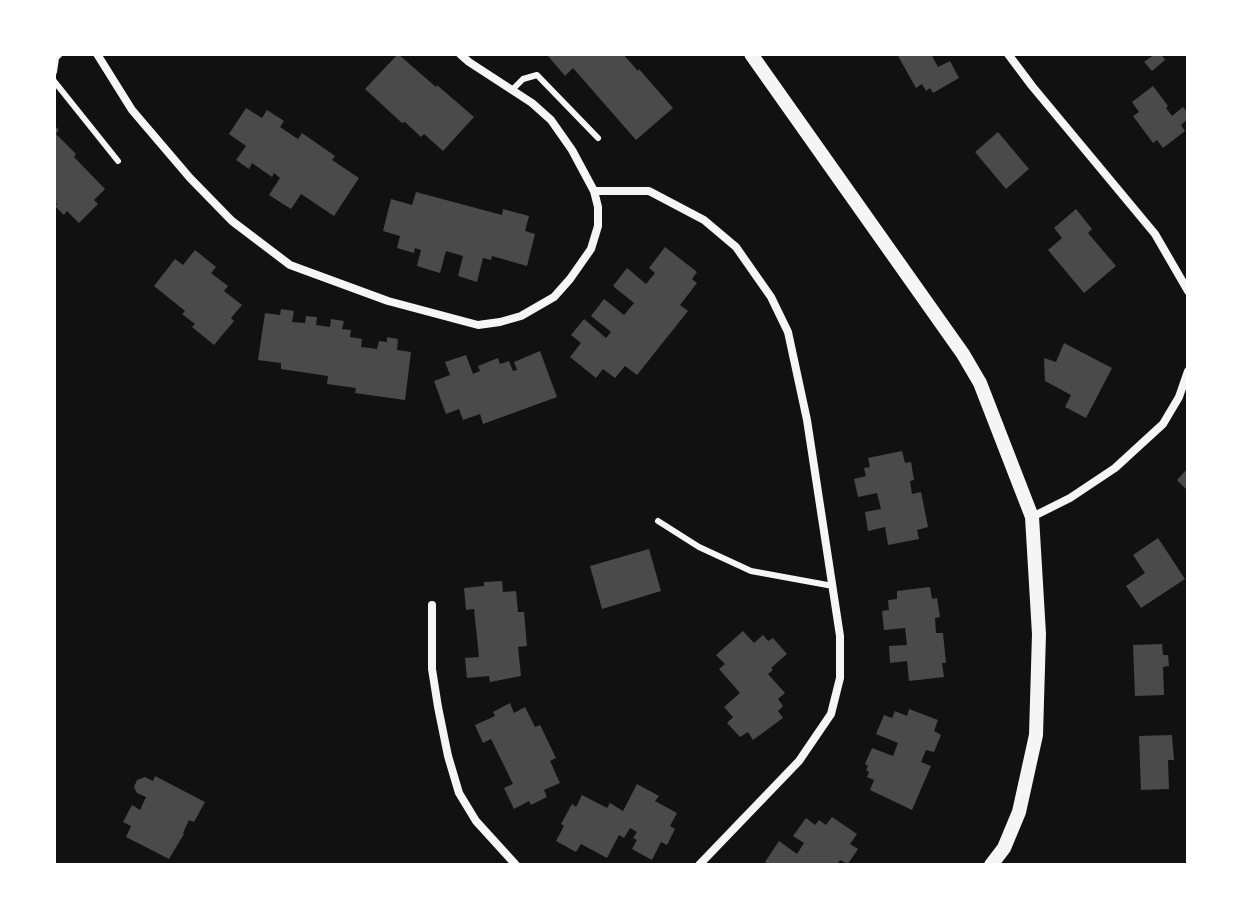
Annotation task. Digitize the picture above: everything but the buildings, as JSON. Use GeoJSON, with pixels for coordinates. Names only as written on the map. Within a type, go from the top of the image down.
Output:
{"type":"FeatureCollection","features":[{"type":"Feature","properties":{"kind":"street"},"geometry":{"type":"LineString","coordinates":[[97,54],[132,110],[190,178],[232,221],[290,265],[388,301],[478,325],[521,316],[554,297],[591,249],[598,226],[598,207],[594,191],[572,150],[551,120],[532,103],[460,54]]}},
{"type":"Feature","properties":{"kind":"street"},"geometry":{"type":"LineString","coordinates":[[751,54],[963,354],[980,383],[1032,517],[1039,634],[1036,735],[1019,812],[1004,848],[991,865]]}},
{"type":"Feature","properties":{"kind":"street"},"geometry":{"type":"LineString","coordinates":[[1008,54],[1155,234],[1188,291]]}},
{"type":"Feature","properties":{"kind":"street"},"geometry":{"type":"LineString","coordinates":[[594,191],[649,191],[704,220],[736,247],[771,297],[788,332],[807,420],[833,586],[840,636],[840,678],[831,714],[799,761],[699,865]]}},
{"type":"Feature","properties":{"kind":"street"},"geometry":{"type":"LineString","coordinates":[[1032,517],[1070,498],[1115,468],[1163,424],[1179,397],[1188,371]]}},
{"type":"Feature","properties":{"kind":"street"},"geometry":{"type":"LineString","coordinates":[[432,605],[432,669],[448,756],[459,793],[476,821],[516,865]]}},
{"type":"Feature","properties":{"kind":"lane"},"geometry":{"type":"LineString","coordinates":[[54,72],[56,58],[60,54]]}},
{"type":"Feature","properties":{"kind":"lane"},"geometry":{"type":"LineString","coordinates":[[512,90],[523,79],[537,75],[598,138]]}},
{"type":"Feature","properties":{"kind":"lane"},"geometry":{"type":"LineString","coordinates":[[54,81],[118,161]]}},
{"type":"Feature","properties":{"kind":"lane"},"geometry":{"type":"LineString","coordinates":[[658,521],[699,547],[751,571],[833,586]]}}]}
